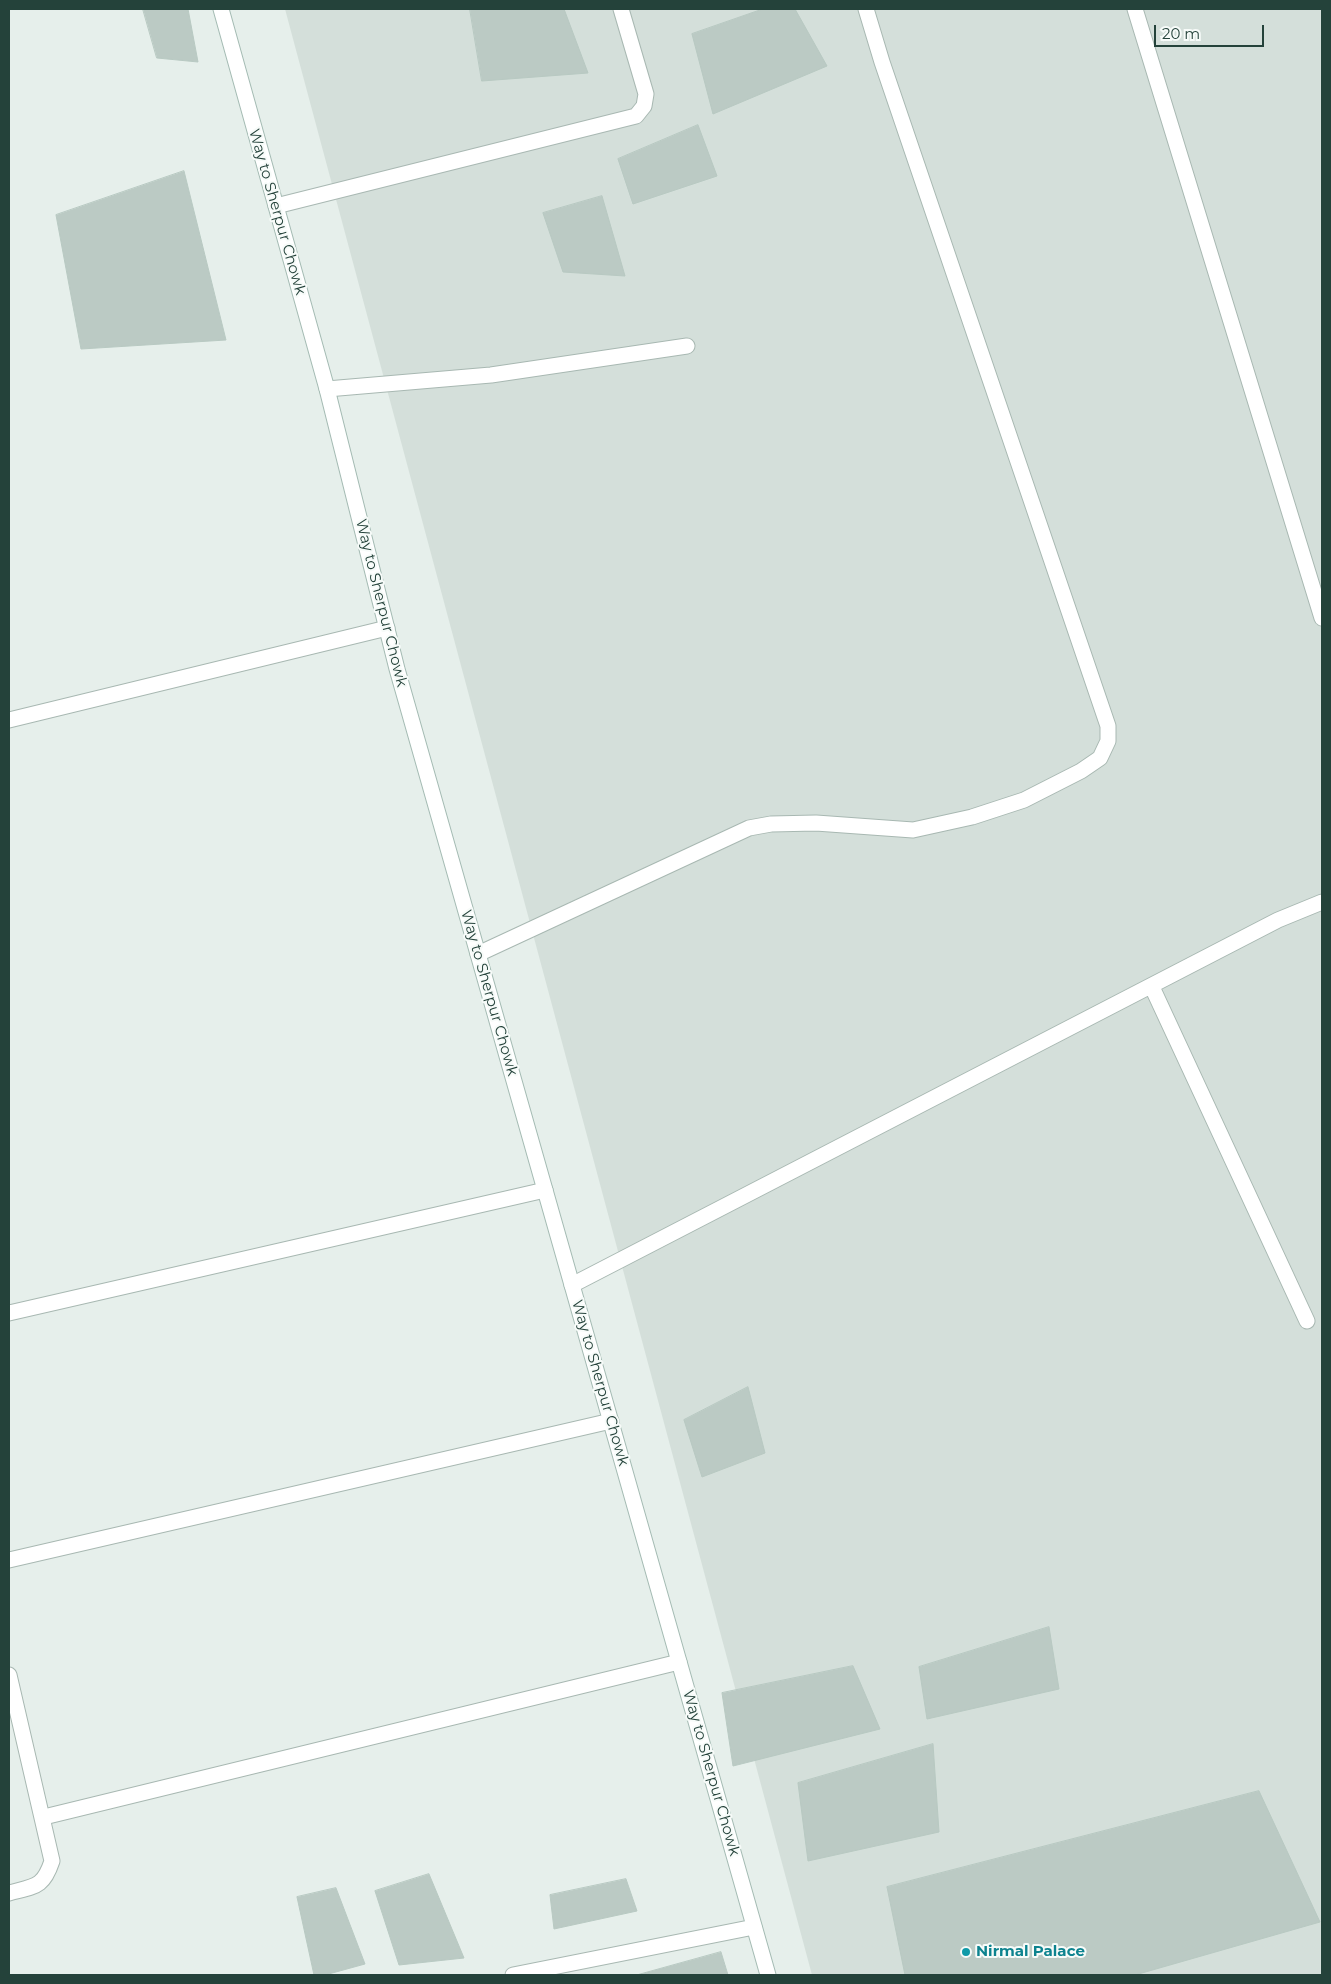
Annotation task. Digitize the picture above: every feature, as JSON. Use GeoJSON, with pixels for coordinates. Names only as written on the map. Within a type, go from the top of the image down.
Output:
{"type":"FeatureCollection","features":[{"type":"Feature","properties":{"kind":"street","name":"Way to Sherpur Chowk"},"geometry":{"type":"LineString","coordinates":[[221,9],[327,389],[387,628],[768,1975]]}},
{"type":"Feature","properties":{"kind":"street"},"geometry":{"type":"LineString","coordinates":[[276,206],[636,116],[644,106],[646,94],[621,9]]}},
{"type":"Feature","properties":{"kind":"street"},"geometry":{"type":"LineString","coordinates":[[478,954],[750,828],[771,824],[816,824],[913,830],[972,817],[1024,800],[1081,771],[1100,758],[1108,741],[1108,726],[895,100],[866,9]]}},
{"type":"Feature","properties":{"kind":"street"},"geometry":{"type":"LineString","coordinates":[[1135,9],[1322,618]]}},
{"type":"Feature","properties":{"kind":"street"},"geometry":{"type":"LineString","coordinates":[[327,389],[491,375],[687,346]]}},
{"type":"Feature","properties":{"kind":"street"},"geometry":{"type":"LineString","coordinates":[[9,720],[387,628]]}},
{"type":"Feature","properties":{"kind":"street"},"geometry":{"type":"LineString","coordinates":[[572,1285],[1152,987],[1278,920],[1322,902]]}},
{"type":"Feature","properties":{"kind":"street"},"geometry":{"type":"LineString","coordinates":[[1152,987],[1307,1321]]}},
{"type":"Feature","properties":{"kind":"street"},"geometry":{"type":"LineString","coordinates":[[9,1314],[545,1190]]}},
{"type":"Feature","properties":{"kind":"street"},"geometry":{"type":"LineString","coordinates":[[9,1560],[611,1421]]}},
{"type":"Feature","properties":{"kind":"street"},"geometry":{"type":"LineString","coordinates":[[44,1817],[679,1662]]}},
{"type":"Feature","properties":{"kind":"street"},"geometry":{"type":"LineString","coordinates":[[9,1675],[44,1817],[52,1861],[47,1876],[35,1886],[9,1893]]}},
{"type":"Feature","properties":{"kind":"street"},"geometry":{"type":"LineString","coordinates":[[513,1975],[754,1927]]}},
{"type":"Feature","properties":{"kind":"shaded area"},"geometry":{"type":"Polygon","coordinates":[[[285,9],[1322,9],[1322,1975],[812,1975],[285,9]]]}},
{"type":"Feature","properties":{"kind":"building"},"geometry":{"type":"Polygon","coordinates":[[[143,9],[188,9],[198,62],[157,58],[143,9]]]}},
{"type":"Feature","properties":{"kind":"building"},"geometry":{"type":"Polygon","coordinates":[[[470,9],[564,9],[588,73],[482,81],[470,9]]]}},
{"type":"Feature","properties":{"kind":"building"},"geometry":{"type":"Polygon","coordinates":[[[763,9],[795,9],[827,66],[713,114],[692,34],[763,9]]]}},
{"type":"Feature","properties":{"kind":"building"},"geometry":{"type":"Polygon","coordinates":[[[698,125],[717,176],[633,204],[618,159],[698,125]]]}},
{"type":"Feature","properties":{"kind":"building"},"geometry":{"type":"Polygon","coordinates":[[[184,171],[226,340],[81,349],[56,215],[184,171]]]}},
{"type":"Feature","properties":{"kind":"building"},"geometry":{"type":"Polygon","coordinates":[[[602,196],[625,276],[563,272],[543,213],[602,196]]]}},
{"type":"Feature","properties":{"kind":"building"},"geometry":{"type":"Polygon","coordinates":[[[748,1387],[765,1453],[702,1477],[684,1420],[748,1387]]]}},
{"type":"Feature","properties":{"kind":"building"},"geometry":{"type":"Polygon","coordinates":[[[1049,1627],[1059,1689],[927,1719],[919,1667],[1049,1627]]]}},
{"type":"Feature","properties":{"kind":"building"},"geometry":{"type":"Polygon","coordinates":[[[853,1666],[880,1729],[733,1766],[722,1693],[853,1666]]]}},
{"type":"Feature","properties":{"kind":"building"},"geometry":{"type":"Polygon","coordinates":[[[933,1744],[939,1832],[808,1861],[798,1783],[933,1744]]]}},
{"type":"Feature","properties":{"kind":"building"},"geometry":{"type":"Polygon","coordinates":[[[1259,1791],[1320,1922],[1135,1975],[905,1975],[887,1887],[1259,1791]]]}},
{"type":"Feature","properties":{"kind":"building"},"geometry":{"type":"Polygon","coordinates":[[[429,1874],[464,1958],[399,1965],[375,1891],[429,1874]]]}},
{"type":"Feature","properties":{"kind":"building"},"geometry":{"type":"Polygon","coordinates":[[[626,1879],[637,1911],[554,1929],[550,1895],[626,1879]]]}},
{"type":"Feature","properties":{"kind":"building"},"geometry":{"type":"Polygon","coordinates":[[[336,1888],[365,1964],[325,1975],[314,1975],[297,1897],[336,1888]]]}},
{"type":"Feature","properties":{"kind":"building"},"geometry":{"type":"Polygon","coordinates":[[[721,1952],[728,1975],[637,1975],[721,1952]]]}},
{"type":"Feature","properties":{"kind":"place","name":"Nirmal Palace"},"geometry":{"type":"Point","coordinates":[966,1952]}}]}
